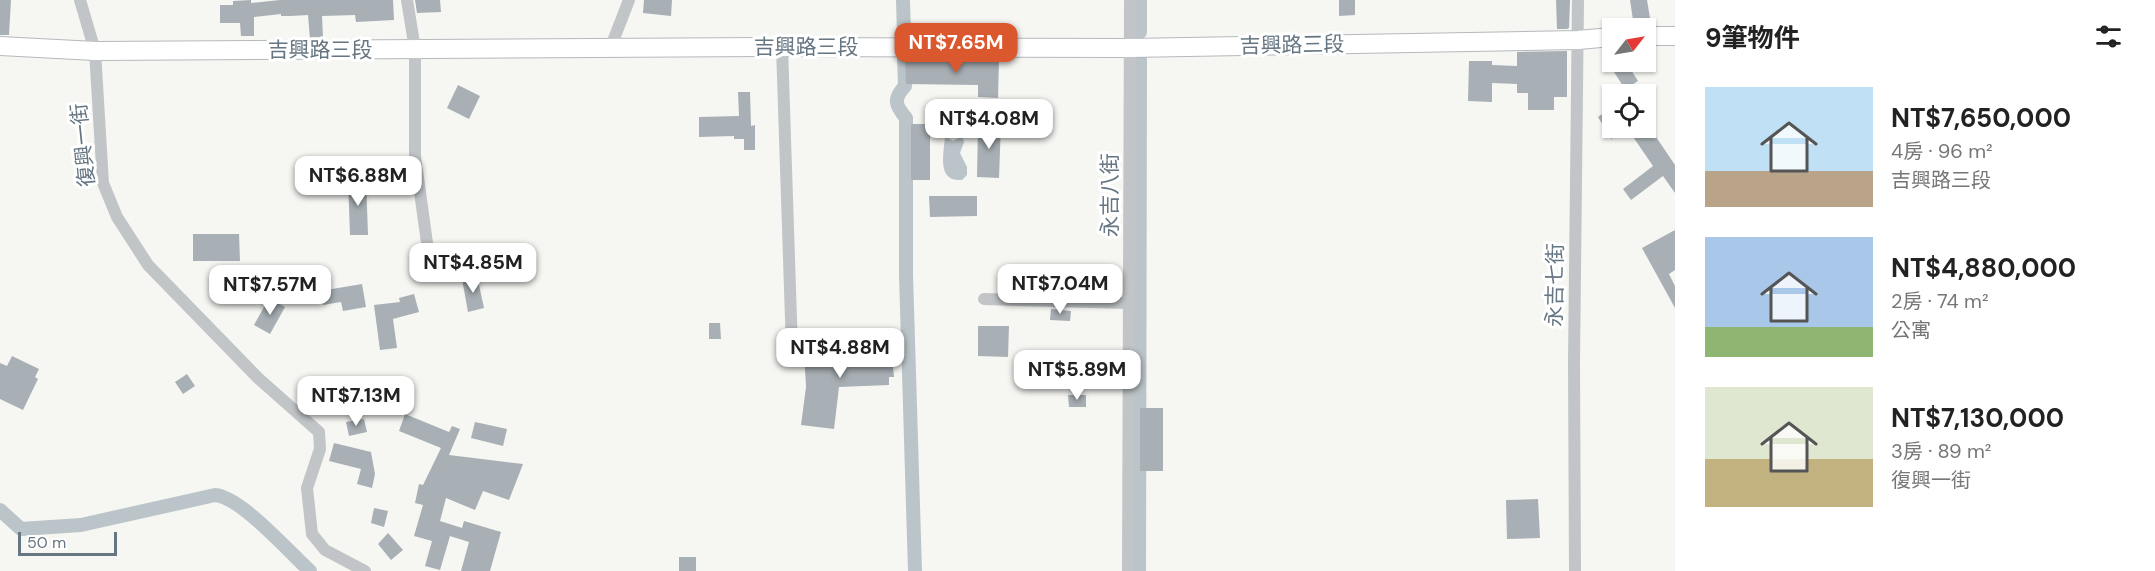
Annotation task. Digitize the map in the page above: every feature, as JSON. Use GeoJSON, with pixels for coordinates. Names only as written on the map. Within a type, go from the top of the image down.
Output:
{"type":"FeatureCollection","features":[{"type":"Feature","properties":{"kind":"street","name":"復興一街"},"geometry":{"type":"LineString","coordinates":[[80,0],[95,51],[103,183],[117,217],[148,265],[258,378],[318,432],[320,449],[307,488],[312,534],[325,550],[365,571]]}},
{"type":"Feature","properties":{"kind":"street"},"geometry":{"type":"LineString","coordinates":[[407,0],[415,49],[415,156],[427,243]]}},
{"type":"Feature","properties":{"kind":"street"},"geometry":{"type":"LineString","coordinates":[[610,49],[629,0]]}},
{"type":"Feature","properties":{"kind":"street","name":"永吉八街"},"geometry":{"type":"LineString","coordinates":[[1128,571],[1130,0]]}},
{"type":"Feature","properties":{"kind":"street","name":"永吉七街"},"geometry":{"type":"LineString","coordinates":[[1575,571],[1574,363],[1578,0]]}},
{"type":"Feature","properties":{"kind":"street"},"geometry":{"type":"LineString","coordinates":[[1656,36],[1675,36]]}},
{"type":"Feature","properties":{"kind":"street","name":"吉興路三段"},"geometry":{"type":"LineString","coordinates":[[0,46],[95,51],[782,47],[1130,48],[1602,39]]}},
{"type":"Feature","properties":{"kind":"street"},"geometry":{"type":"LineString","coordinates":[[782,47],[792,349]]}},
{"type":"Feature","properties":{"kind":"street"},"geometry":{"type":"LineString","coordinates":[[984,299],[1129,303]]}},
{"type":"Feature","properties":{"kind":"shaded area"},"geometry":{"type":"Polygon","coordinates":[[[945,136],[953,141],[960,137],[963,138],[960,153],[967,167],[967,175],[962,180],[948,176],[945,171],[943,158],[945,136]]]}},
{"type":"Feature","properties":{"kind":"building"},"geometry":{"type":"Polygon","coordinates":[[[0,0],[11,0],[9,35],[0,35],[0,0]]]}},
{"type":"Feature","properties":{"kind":"building"},"geometry":{"type":"Polygon","coordinates":[[[251,0],[251,3],[280,0],[393,0],[394,20],[356,22],[355,15],[322,16],[323,38],[310,39],[308,15],[281,16],[281,14],[254,17],[254,36],[241,36],[240,23],[220,23],[220,5],[233,5],[233,1],[251,0]]]}},
{"type":"Feature","properties":{"kind":"building"},"geometry":{"type":"Polygon","coordinates":[[[415,0],[440,0],[441,12],[417,13],[415,0]]]}},
{"type":"Feature","properties":{"kind":"building"},"geometry":{"type":"Polygon","coordinates":[[[644,0],[672,0],[671,16],[643,13],[644,0]]]}},
{"type":"Feature","properties":{"kind":"building"},"geometry":{"type":"Polygon","coordinates":[[[1339,0],[1355,0],[1355,15],[1339,16],[1339,0]]]}},
{"type":"Feature","properties":{"kind":"building"},"geometry":{"type":"Polygon","coordinates":[[[1556,0],[1570,0],[1569,28],[1567,29],[1557,29],[1556,0]]]}},
{"type":"Feature","properties":{"kind":"building"},"geometry":{"type":"Polygon","coordinates":[[[1630,0],[1647,0],[1650,18],[1633,18],[1630,0]]]}},
{"type":"Feature","properties":{"kind":"building"},"geometry":{"type":"Polygon","coordinates":[[[1567,51],[1567,97],[1554,97],[1554,110],[1528,110],[1528,93],[1517,93],[1517,84],[1492,83],[1492,102],[1468,101],[1469,61],[1492,61],[1492,65],[1517,66],[1517,52],[1567,51]]]}},
{"type":"Feature","properties":{"kind":"building"},"geometry":{"type":"Polygon","coordinates":[[[979,59],[999,60],[998,98],[978,97],[978,85],[906,84],[905,60],[979,61],[979,59]]]}},
{"type":"Feature","properties":{"kind":"building"},"geometry":{"type":"Polygon","coordinates":[[[1614,72],[1632,72],[1638,81],[1633,84],[1622,84],[1614,72]]]}},
{"type":"Feature","properties":{"kind":"building"},"geometry":{"type":"Polygon","coordinates":[[[458,85],[480,96],[469,119],[447,108],[458,85]]]}},
{"type":"Feature","properties":{"kind":"building"},"geometry":{"type":"Polygon","coordinates":[[[738,92],[750,92],[751,126],[755,125],[755,150],[744,150],[744,139],[734,139],[734,136],[699,137],[699,117],[739,116],[738,92]]]}},
{"type":"Feature","properties":{"kind":"building"},"geometry":{"type":"Polygon","coordinates":[[[978,123],[1001,123],[999,178],[977,177],[978,123]]]}},
{"type":"Feature","properties":{"kind":"building"},"geometry":{"type":"Polygon","coordinates":[[[911,124],[930,124],[930,180],[911,180],[911,124]]]}},
{"type":"Feature","properties":{"kind":"building"},"geometry":{"type":"Polygon","coordinates":[[[1656,137],[1675,165],[1675,193],[1663,176],[1631,200],[1623,189],[1653,166],[1634,138],[1656,137]]]}},
{"type":"Feature","properties":{"kind":"building"},"geometry":{"type":"Polygon","coordinates":[[[348,179],[366,179],[368,235],[350,235],[348,179]]]}},
{"type":"Feature","properties":{"kind":"building"},"geometry":{"type":"Polygon","coordinates":[[[929,196],[977,196],[977,216],[930,217],[929,196]]]}},
{"type":"Feature","properties":{"kind":"building"},"geometry":{"type":"Polygon","coordinates":[[[1675,230],[1675,270],[1669,274],[1675,286],[1675,308],[1642,248],[1675,230]]]}},
{"type":"Feature","properties":{"kind":"building"},"geometry":{"type":"Polygon","coordinates":[[[193,234],[239,234],[240,261],[193,261],[193,234]]]}},
{"type":"Feature","properties":{"kind":"building"},"geometry":{"type":"Polygon","coordinates":[[[1094,275],[1117,275],[1118,288],[1094,289],[1094,275]]]}},
{"type":"Feature","properties":{"kind":"building"},"geometry":{"type":"Polygon","coordinates":[[[477,276],[484,308],[468,312],[462,279],[477,276]]]}},
{"type":"Feature","properties":{"kind":"building"},"geometry":{"type":"Polygon","coordinates":[[[362,284],[366,307],[343,311],[341,302],[323,305],[320,291],[362,284]]]}},
{"type":"Feature","properties":{"kind":"building"},"geometry":{"type":"Polygon","coordinates":[[[414,294],[419,312],[393,319],[397,348],[380,350],[374,305],[400,302],[399,298],[414,294]]]}},
{"type":"Feature","properties":{"kind":"building"},"geometry":{"type":"Polygon","coordinates":[[[269,298],[285,307],[270,334],[254,325],[269,298]]]}},
{"type":"Feature","properties":{"kind":"building"},"geometry":{"type":"Polygon","coordinates":[[[1051,309],[1071,311],[1070,321],[1050,320],[1051,309]]]}},
{"type":"Feature","properties":{"kind":"building"},"geometry":{"type":"Polygon","coordinates":[[[709,323],[720,323],[721,339],[709,339],[709,323]]]}},
{"type":"Feature","properties":{"kind":"building"},"geometry":{"type":"Polygon","coordinates":[[[978,326],[1009,326],[1008,357],[978,356],[978,326]]]}},
{"type":"Feature","properties":{"kind":"building"},"geometry":{"type":"Polygon","coordinates":[[[891,347],[894,377],[889,377],[889,385],[839,387],[834,429],[801,425],[806,387],[804,351],[891,347]]]}},
{"type":"Feature","properties":{"kind":"building"},"geometry":{"type":"Polygon","coordinates":[[[12,356],[39,369],[35,377],[38,379],[23,410],[0,399],[0,363],[7,366],[12,356]]]}},
{"type":"Feature","properties":{"kind":"building"},"geometry":{"type":"Polygon","coordinates":[[[187,374],[195,386],[183,394],[175,382],[187,374]]]}},
{"type":"Feature","properties":{"kind":"building"},"geometry":{"type":"Polygon","coordinates":[[[1068,395],[1086,395],[1086,407],[1069,407],[1068,395]]]}},
{"type":"Feature","properties":{"kind":"building"},"geometry":{"type":"Polygon","coordinates":[[[1140,408],[1163,408],[1163,471],[1140,471],[1140,408]]]}},
{"type":"Feature","properties":{"kind":"building"},"geometry":{"type":"Polygon","coordinates":[[[405,414],[449,432],[452,426],[460,429],[449,455],[523,464],[509,500],[483,491],[475,510],[446,498],[440,521],[462,528],[464,521],[501,532],[490,571],[461,571],[469,542],[450,536],[440,570],[425,566],[432,541],[414,536],[423,505],[415,503],[419,484],[423,485],[441,448],[399,431],[405,414]]]}},
{"type":"Feature","properties":{"kind":"building"},"geometry":{"type":"Polygon","coordinates":[[[364,419],[367,432],[349,436],[346,422],[364,419]]]}},
{"type":"Feature","properties":{"kind":"building"},"geometry":{"type":"Polygon","coordinates":[[[475,422],[507,429],[503,446],[471,438],[475,422]]]}},
{"type":"Feature","properties":{"kind":"building"},"geometry":{"type":"Polygon","coordinates":[[[334,443],[371,452],[375,474],[372,488],[357,484],[361,469],[329,461],[334,443]]]}},
{"type":"Feature","properties":{"kind":"building"},"geometry":{"type":"Polygon","coordinates":[[[1538,499],[1540,538],[1507,539],[1506,500],[1538,499]]]}},
{"type":"Feature","properties":{"kind":"building"},"geometry":{"type":"Polygon","coordinates":[[[374,508],[388,511],[384,527],[371,523],[374,508]]]}},
{"type":"Feature","properties":{"kind":"building"},"geometry":{"type":"Polygon","coordinates":[[[388,533],[403,550],[391,560],[378,544],[388,533]]]}},
{"type":"Feature","properties":{"kind":"building"},"geometry":{"type":"Polygon","coordinates":[[[679,557],[696,557],[696,571],[679,571],[679,557]]]}},
{"type":"Feature","properties":{"kind":"waterway"},"geometry":{"type":"LineString","coordinates":[[903,0],[904,35]]}},
{"type":"Feature","properties":{"kind":"waterway"},"geometry":{"type":"LineString","coordinates":[[1140,0],[1140,32]]}},
{"type":"Feature","properties":{"kind":"waterway"},"geometry":{"type":"LineString","coordinates":[[904,57],[905,86],[897,102],[906,118],[906,275],[915,571]]}},
{"type":"Feature","properties":{"kind":"waterway"},"geometry":{"type":"LineString","coordinates":[[1139,571],[1140,59]]}},
{"type":"Feature","properties":{"kind":"waterway"},"geometry":{"type":"LineString","coordinates":[[0,510],[21,529],[81,525],[215,495],[226,498],[251,515],[310,571]]}}]}
